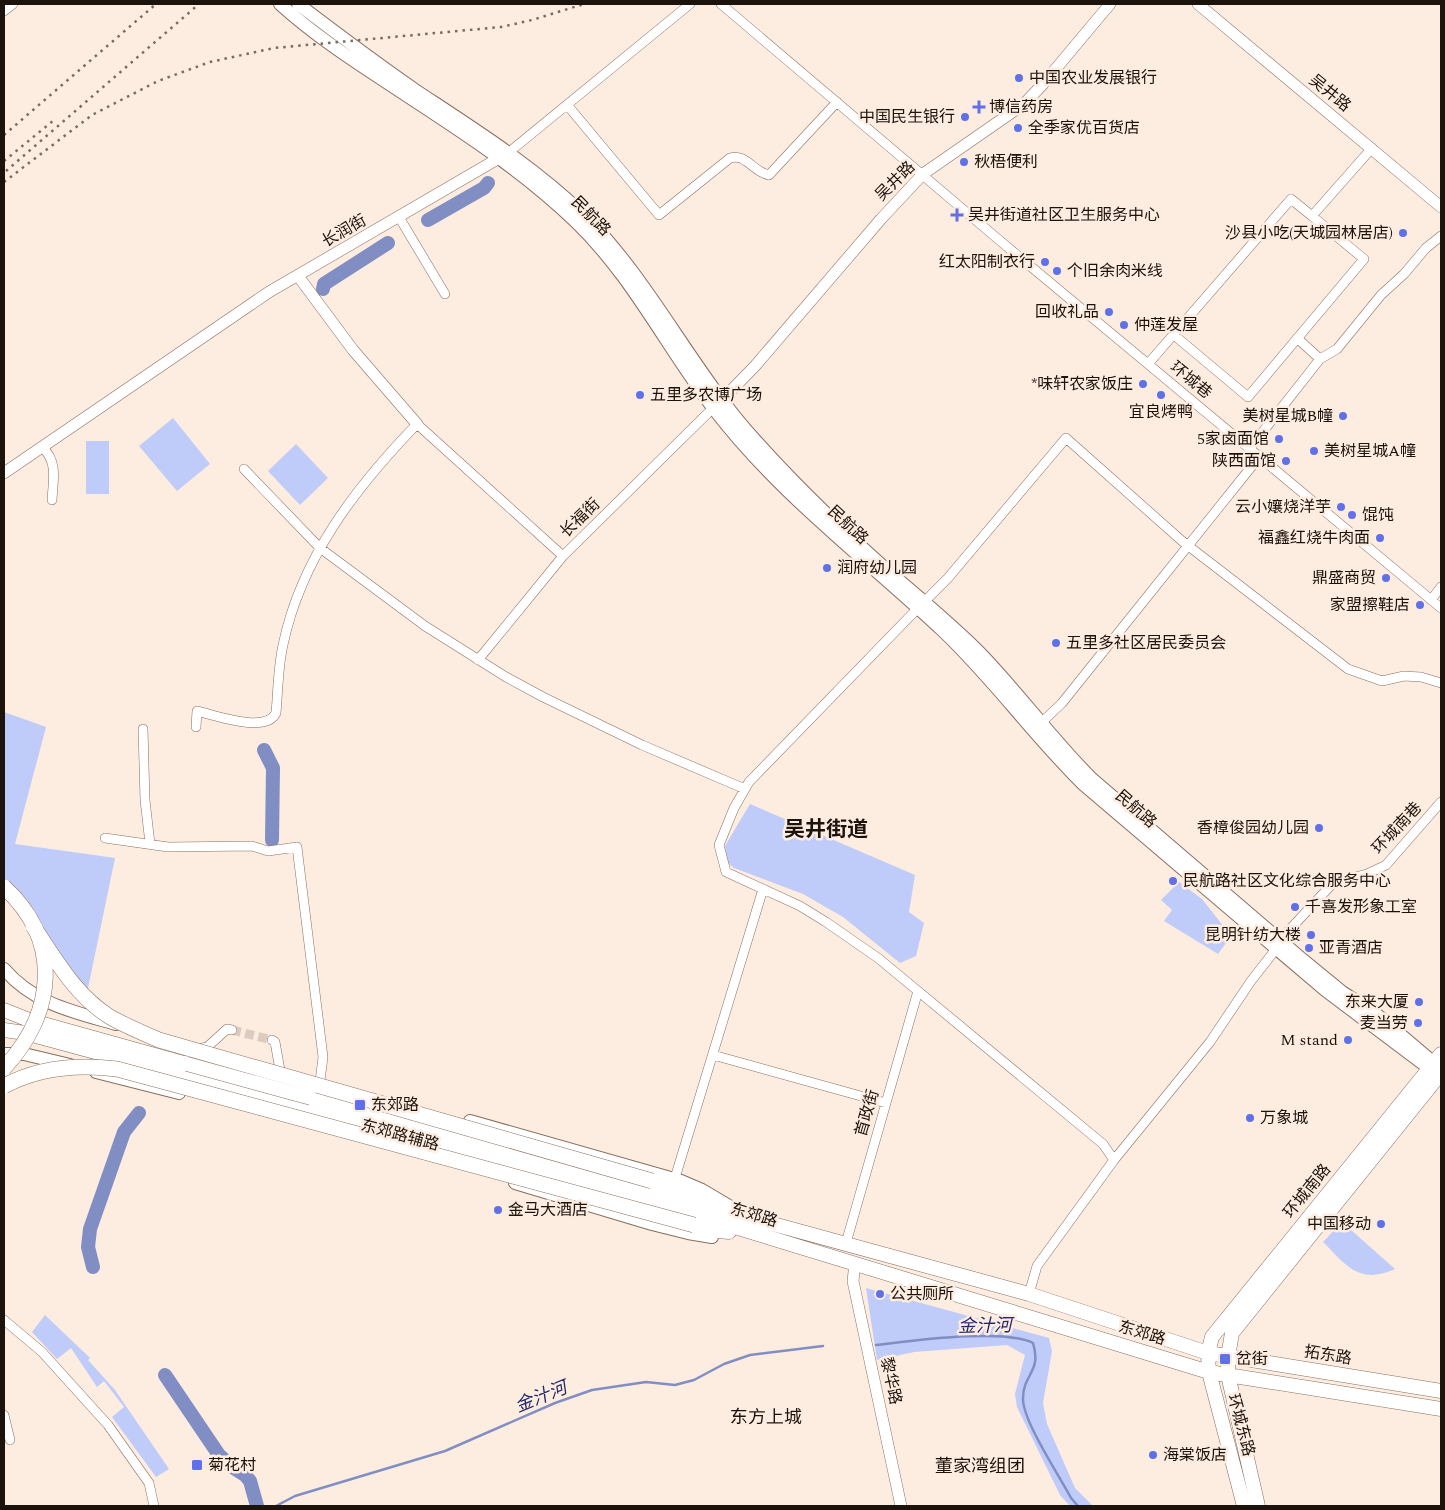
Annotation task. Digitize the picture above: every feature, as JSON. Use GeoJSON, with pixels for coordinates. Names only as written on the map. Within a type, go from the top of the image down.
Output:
{"type":"FeatureCollection","features":[{"type":"Feature","properties":{"kind":"highway"},"geometry":{"type":"LineString","coordinates":[[4,887],[19,905],[64,972],[80,992],[110,1016],[160,1040],[652,1181]]}},
{"type":"Feature","properties":{"kind":"highway"},"geometry":{"type":"LineString","coordinates":[[4,1068],[31,1034],[42,1005],[45,968],[40,941],[33,926]]}},
{"type":"Feature","properties":{"kind":"highway"},"geometry":{"type":"LineString","coordinates":[[4,1086],[39,1072],[60,1068],[82,1066],[117,1069],[694,1225]]}},
{"type":"Feature","properties":{"kind":"main road","name":"民航路"},"geometry":{"type":"LineString","coordinates":[[280,4],[325,41],[548,183],[585,217],[613,247],[644,286],[717,405],[804,506],[881,578],[921,605],[980,653],[1062,749],[1091,778],[1278,945]]}},
{"type":"Feature","properties":{"kind":"main road","name":"民航路"},"geometry":{"type":"LineString","coordinates":[[298,4],[331,31],[504,155]]}},
{"type":"Feature","properties":{"kind":"main road","name":"民航路"},"geometry":{"type":"LineString","coordinates":[[921,605],[973,660],[1054,756],[1084,785],[1278,945],[1342,992],[1375,1013],[1438,1069]]}},
{"type":"Feature","properties":{"kind":"main road","name":"东郊路辅路"},"geometry":{"type":"LineString","coordinates":[[4,969],[32,995],[60,1008],[204,1050],[354,1089],[675,1178],[702,1190],[743,1215],[760,1228],[746,1234],[707,1237],[688,1233],[492,1177],[32,1056],[4,1054]]}},
{"type":"Feature","properties":{"kind":"main road"},"geometry":{"type":"LineString","coordinates":[[4,1010],[27,1027]]}},
{"type":"Feature","properties":{"kind":"main road"},"geometry":{"type":"LineString","coordinates":[[4,1030],[27,1027]]}},
{"type":"Feature","properties":{"kind":"main road","name":"东郊路"},"geometry":{"type":"LineString","coordinates":[[27,1027],[689,1213],[846,1243],[1029,1294],[1208,1354]]}},
{"type":"Feature","properties":{"kind":"main road"},"geometry":{"type":"LineString","coordinates":[[185,1070],[204,1050]]}},
{"type":"Feature","properties":{"kind":"main road","name":"环城南路"},"geometry":{"type":"LineString","coordinates":[[1208,1354],[1212,1337],[1218,1327],[1438,1069]]}},
{"type":"Feature","properties":{"kind":"main road","name":"环城南路"},"geometry":{"type":"LineString","coordinates":[[1228,1357],[1232,1333],[1238,1323],[1438,1069]]}},
{"type":"Feature","properties":{"kind":"main road","name":"东郊路"},"geometry":{"type":"LineString","coordinates":[[185,1070],[311,1098],[760,1228],[854,1263],[1209,1372]]}},
{"type":"Feature","properties":{"kind":"main road"},"geometry":{"type":"LineString","coordinates":[[280,1070],[311,1098]]}},
{"type":"Feature","properties":{"kind":"main road"},"geometry":{"type":"LineString","coordinates":[[652,1181],[678,1187],[760,1228]]}},
{"type":"Feature","properties":{"kind":"main road"},"geometry":{"type":"LineString","coordinates":[[694,1225],[698,1229],[760,1228]]}},
{"type":"Feature","properties":{"kind":"main road","name":"拓东路"},"geometry":{"type":"LineString","coordinates":[[1208,1354],[1441,1391]]}},
{"type":"Feature","properties":{"kind":"main road","name":"环城东路"},"geometry":{"type":"LineString","coordinates":[[1208,1354],[1209,1372],[1244,1506]]}},
{"type":"Feature","properties":{"kind":"main road","name":"环城东路"},"geometry":{"type":"LineString","coordinates":[[1228,1357],[1228,1375],[1258,1506]]}},
{"type":"Feature","properties":{"kind":"main road"},"geometry":{"type":"LineString","coordinates":[[1209,1372],[1441,1409]]}},
{"type":"Feature","properties":{"kind":"street"},"geometry":{"type":"LineString","coordinates":[[4,11],[13,4]]}},
{"type":"Feature","properties":{"kind":"street","name":"长润街"},"geometry":{"type":"LineString","coordinates":[[4,473],[269,292],[504,155],[568,106],[690,4]]}},
{"type":"Feature","properties":{"kind":"street","name":"环城巷"},"geometry":{"type":"LineString","coordinates":[[721,4],[1441,608]]}},
{"type":"Feature","properties":{"kind":"street","name":"吴井路"},"geometry":{"type":"LineString","coordinates":[[717,405],[756,366],[875,226],[923,174],[1024,104],[1110,4]]}},
{"type":"Feature","properties":{"kind":"street","name":"吴井路"},"geometry":{"type":"LineString","coordinates":[[1198,4],[1441,207]]}},
{"type":"Feature","properties":{"kind":"street"},"geometry":{"type":"LineString","coordinates":[[568,106],[659,214],[730,158],[737,156],[743,158],[762,173],[769,175],[837,102]]}},
{"type":"Feature","properties":{"kind":"street"},"geometry":{"type":"LineString","coordinates":[[1312,216],[1372,148]]}},
{"type":"Feature","properties":{"kind":"street"},"geometry":{"type":"LineString","coordinates":[[1148,364],[1291,199],[1364,259],[1248,397],[1174,335]]}},
{"type":"Feature","properties":{"kind":"street"},"geometry":{"type":"LineString","coordinates":[[399,217],[445,294]]}},
{"type":"Feature","properties":{"kind":"street"},"geometry":{"type":"LineString","coordinates":[[1250,448],[1320,359],[1337,349],[1382,294],[1404,274],[1426,248],[1441,236]]}},
{"type":"Feature","properties":{"kind":"street"},"geometry":{"type":"LineString","coordinates":[[298,276],[353,350],[417,424],[563,556]]}},
{"type":"Feature","properties":{"kind":"street"},"geometry":{"type":"LineString","coordinates":[[1297,338],[1320,359]]}},
{"type":"Feature","properties":{"kind":"street","name":"长福街"},"geometry":{"type":"LineString","coordinates":[[478,660],[563,556],[717,405]]}},
{"type":"Feature","properties":{"kind":"street"},"geometry":{"type":"LineString","coordinates":[[196,727],[197,710],[260,724],[273,719],[276,713],[286,632],[298,592],[332,526],[357,493],[417,424]]}},
{"type":"Feature","properties":{"kind":"street"},"geometry":{"type":"LineString","coordinates":[[1114,1160],[1103,1144],[1085,1127],[878,958],[826,922],[726,872],[719,852],[719,845],[734,808],[757,771],[948,578],[1066,438],[1187,545],[1348,669],[1382,681],[1404,676],[1422,677],[1441,683]]}},
{"type":"Feature","properties":{"kind":"street"},"geometry":{"type":"LineString","coordinates":[[43,448],[51,455],[54,465],[52,500]]}},
{"type":"Feature","properties":{"kind":"street"},"geometry":{"type":"LineString","coordinates":[[1040,723],[1062,703],[1260,456]]}},
{"type":"Feature","properties":{"kind":"street"},"geometry":{"type":"LineString","coordinates":[[244,469],[320,548],[424,626],[478,660],[543,697],[642,745],[745,789]]}},
{"type":"Feature","properties":{"kind":"street"},"geometry":{"type":"LineString","coordinates":[[1430,600],[1441,587]]}},
{"type":"Feature","properties":{"kind":"street"},"geometry":{"type":"LineString","coordinates":[[143,730],[145,800],[150,844]]}},
{"type":"Feature","properties":{"kind":"street","name":"环城南巷"},"geometry":{"type":"LineString","coordinates":[[1029,1294],[1037,1266],[1114,1160],[1210,1042],[1251,980],[1278,945],[1334,882],[1367,874],[1386,865],[1441,802]]}},
{"type":"Feature","properties":{"kind":"street"},"geometry":{"type":"LineString","coordinates":[[105,838],[168,847],[252,846],[268,851],[297,847],[323,1057],[320,1081]]}},
{"type":"Feature","properties":{"kind":"street"},"geometry":{"type":"LineString","coordinates":[[675,1178],[763,889]]}},
{"type":"Feature","properties":{"kind":"street","name":"首政街"},"geometry":{"type":"LineString","coordinates":[[846,1243],[918,991]]}},
{"type":"Feature","properties":{"kind":"street"},"geometry":{"type":"LineString","coordinates":[[204,1050],[227,1029],[232,1030]]}},
{"type":"Feature","properties":{"kind":"street"},"geometry":{"type":"LineString","coordinates":[[272,1040],[275,1042],[280,1070]]}},
{"type":"Feature","properties":{"kind":"street"},"geometry":{"type":"LineString","coordinates":[[713,1055],[886,1102]]}},
{"type":"Feature","properties":{"kind":"street","name":"黎华路"},"geometry":{"type":"LineString","coordinates":[[854,1263],[853,1281],[901,1506]]}},
{"type":"Feature","properties":{"kind":"street"},"geometry":{"type":"LineString","coordinates":[[4,1320],[42,1352],[108,1425],[149,1484],[154,1506]]}},
{"type":"Feature","properties":{"kind":"street"},"geometry":{"type":"LineString","coordinates":[[4,1415],[10,1440]]}},
{"type":"Feature","properties":{"kind":"shaded area"},"geometry":{"type":"Polygon","coordinates":[[[173,418],[210,464],[177,491],[139,446],[173,418]]]}},
{"type":"Feature","properties":{"kind":"shaded area"},"geometry":{"type":"Polygon","coordinates":[[[86,441],[109,441],[109,494],[86,494],[86,441]]]}},
{"type":"Feature","properties":{"kind":"shaded area"},"geometry":{"type":"Polygon","coordinates":[[[296,444],[328,478],[300,505],[268,471],[296,444]]]}},
{"type":"Feature","properties":{"kind":"shaded area"},"geometry":{"type":"Polygon","coordinates":[[[4,712],[46,727],[15,844],[115,858],[87,993],[4,886],[4,712]]]}},
{"type":"Feature","properties":{"kind":"shaded area"},"geometry":{"type":"Polygon","coordinates":[[[750,804],[915,875],[909,912],[924,923],[916,956],[900,963],[843,917],[803,894],[734,868],[727,862],[725,846],[750,804]]]}},
{"type":"Feature","properties":{"kind":"shaded area"},"geometry":{"type":"Polygon","coordinates":[[[1179,882],[1202,899],[1231,936],[1218,954],[1164,921],[1172,910],[1161,900],[1179,882]]]}},
{"type":"Feature","properties":{"kind":"shaded area"},"geometry":{"type":"Polygon","coordinates":[[[1342,1222],[1395,1269],[1372,1275],[1363,1274],[1339,1259],[1323,1242],[1342,1222]]]}},
{"type":"Feature","properties":{"kind":"shaded area"},"geometry":{"type":"Polygon","coordinates":[[[866,1288],[1049,1338],[1052,1351],[1043,1403],[1047,1424],[1075,1488],[1093,1506],[1070,1506],[1060,1495],[1017,1407],[1015,1394],[1025,1355],[1007,1345],[914,1352],[877,1360],[866,1288]]]}},
{"type":"Feature","properties":{"kind":"shaded area"},"geometry":{"type":"Polygon","coordinates":[[[45,1315],[90,1358],[88,1360],[115,1390],[169,1469],[156,1477],[112,1417],[124,1407],[104,1381],[97,1387],[71,1348],[57,1359],[32,1332],[45,1315]]]}},
{"type":"Feature","properties":{"kind":"waterway"},"geometry":{"type":"LineString","coordinates":[[428,220],[484,188],[488,183]]}},
{"type":"Feature","properties":{"kind":"waterway"},"geometry":{"type":"LineString","coordinates":[[323,289],[324,284],[388,243]]}},
{"type":"Feature","properties":{"kind":"waterway"},"geometry":{"type":"LineString","coordinates":[[264,750],[273,768],[272,840]]}},
{"type":"Feature","properties":{"kind":"waterway"},"geometry":{"type":"LineString","coordinates":[[93,1267],[88,1247],[90,1229],[124,1132],[139,1113]]}},
{"type":"Feature","properties":{"kind":"waterway","name":"金汁河"},"geometry":{"type":"LineString","coordinates":[[876,1345],[980,1336],[1001,1336],[1033,1343],[1035,1360],[1024,1390],[1024,1408],[1042,1448],[1071,1498],[1078,1506]]}},
{"type":"Feature","properties":{"kind":"waterway","name":"金汁河"},"geometry":{"type":"LineString","coordinates":[[276,1506],[295,1496],[445,1451],[555,1403],[592,1390],[646,1382],[675,1385],[694,1380],[724,1364],[750,1355],[823,1346]]}},
{"type":"Feature","properties":{"kind":"waterway"},"geometry":{"type":"LineString","coordinates":[[165,1375],[219,1455],[250,1481],[257,1506]]}},
{"type":"Feature","properties":{"kind":"tunnel"},"geometry":{"type":"LineString","coordinates":[[232,1030],[272,1040]]}},
{"type":"Feature","properties":{"kind":"railway"},"geometry":{"type":"LineString","coordinates":[[4,135],[156,4]]}},
{"type":"Feature","properties":{"kind":"railway"},"geometry":{"type":"LineString","coordinates":[[6,171],[199,4]]}},
{"type":"Feature","properties":{"kind":"railway"},"geometry":{"type":"LineString","coordinates":[[4,182],[92,115],[158,81],[210,62],[274,48],[501,27],[532,20],[584,4]]}},
{"type":"Feature","properties":{"kind":"railway"},"geometry":{"type":"LineString","coordinates":[[4,161],[54,120]]}},
{"type":"Feature","properties":{"kind":"place","name":"中国农业发展银行"},"geometry":{"type":"Point","coordinates":[1019,78]}},
{"type":"Feature","properties":{"kind":"place","name":"博信药房"},"geometry":{"type":"Point","coordinates":[979,107]}},
{"type":"Feature","properties":{"kind":"place","name":"中国民生银行"},"geometry":{"type":"Point","coordinates":[965,117]}},
{"type":"Feature","properties":{"kind":"place","name":"全季家优百货店"},"geometry":{"type":"Point","coordinates":[1018,128]}},
{"type":"Feature","properties":{"kind":"place","name":"秋梧便利"},"geometry":{"type":"Point","coordinates":[964,162]}},
{"type":"Feature","properties":{"kind":"place","name":"吴井街道社区卫生服务中心"},"geometry":{"type":"Point","coordinates":[957,215]}},
{"type":"Feature","properties":{"kind":"place","name":"沙县小吃(天城园林居店)"},"geometry":{"type":"Point","coordinates":[1403,233]}},
{"type":"Feature","properties":{"kind":"place","name":"红太阳制衣行"},"geometry":{"type":"Point","coordinates":[1045,262]}},
{"type":"Feature","properties":{"kind":"place","name":"个旧余肉米线"},"geometry":{"type":"Point","coordinates":[1057,271]}},
{"type":"Feature","properties":{"kind":"place","name":"回收礼品"},"geometry":{"type":"Point","coordinates":[1109,312]}},
{"type":"Feature","properties":{"kind":"place","name":"仲莲发屋"},"geometry":{"type":"Point","coordinates":[1124,325]}},
{"type":"Feature","properties":{"kind":"place","name":"*味轩农家饭庄"},"geometry":{"type":"Point","coordinates":[1143,384]}},
{"type":"Feature","properties":{"kind":"place","name":"五里多农博广场"},"geometry":{"type":"Point","coordinates":[640,395]}},
{"type":"Feature","properties":{"kind":"place","name":"宜良烤鸭"},"geometry":{"type":"Point","coordinates":[1161,395]}},
{"type":"Feature","properties":{"kind":"place","name":"美树星城B幢"},"geometry":{"type":"Point","coordinates":[1343,416]}},
{"type":"Feature","properties":{"kind":"place","name":"5家卤面馆"},"geometry":{"type":"Point","coordinates":[1279,439]}},
{"type":"Feature","properties":{"kind":"place","name":"美树星城A幢"},"geometry":{"type":"Point","coordinates":[1314,451]}},
{"type":"Feature","properties":{"kind":"place","name":"陕西面馆"},"geometry":{"type":"Point","coordinates":[1286,461]}},
{"type":"Feature","properties":{"kind":"place","name":"云小孃烧洋芋"},"geometry":{"type":"Point","coordinates":[1341,507]}},
{"type":"Feature","properties":{"kind":"place","name":"馄饨"},"geometry":{"type":"Point","coordinates":[1352,515]}},
{"type":"Feature","properties":{"kind":"place","name":"福鑫红烧牛肉面"},"geometry":{"type":"Point","coordinates":[1380,538]}},
{"type":"Feature","properties":{"kind":"place","name":"润府幼儿园"},"geometry":{"type":"Point","coordinates":[827,568]}},
{"type":"Feature","properties":{"kind":"place","name":"鼎盛商贸"},"geometry":{"type":"Point","coordinates":[1386,578]}},
{"type":"Feature","properties":{"kind":"place","name":"家盟擦鞋店"},"geometry":{"type":"Point","coordinates":[1420,605]}},
{"type":"Feature","properties":{"kind":"place","name":"五里多社区居民委员会"},"geometry":{"type":"Point","coordinates":[1056,643]}},
{"type":"Feature","properties":{"kind":"place","name":"香樟俊园幼儿园"},"geometry":{"type":"Point","coordinates":[1319,828]}},
{"type":"Feature","properties":{"kind":"place","name":"民航路社区文化综合服务中心"},"geometry":{"type":"Point","coordinates":[1173,881]}},
{"type":"Feature","properties":{"kind":"place","name":"千喜发形象工室"},"geometry":{"type":"Point","coordinates":[1295,907]}},
{"type":"Feature","properties":{"kind":"place","name":"昆明针纺大楼"},"geometry":{"type":"Point","coordinates":[1311,935]}},
{"type":"Feature","properties":{"kind":"place","name":"亚青酒店"},"geometry":{"type":"Point","coordinates":[1309,948]}},
{"type":"Feature","properties":{"kind":"place","name":"东来大厦"},"geometry":{"type":"Point","coordinates":[1419,1002]}},
{"type":"Feature","properties":{"kind":"place","name":"麦当劳"},"geometry":{"type":"Point","coordinates":[1418,1023]}},
{"type":"Feature","properties":{"kind":"place","name":"M stand"},"geometry":{"type":"Point","coordinates":[1348,1040]}},
{"type":"Feature","properties":{"kind":"place","name":"东郊路"},"geometry":{"type":"Point","coordinates":[360,1105]}},
{"type":"Feature","properties":{"kind":"place","name":"万象城"},"geometry":{"type":"Point","coordinates":[1250,1118]}},
{"type":"Feature","properties":{"kind":"place","name":"金马大酒店"},"geometry":{"type":"Point","coordinates":[498,1210]}},
{"type":"Feature","properties":{"kind":"place","name":"中国移动"},"geometry":{"type":"Point","coordinates":[1381,1224]}},
{"type":"Feature","properties":{"kind":"place","name":"公共厕所"},"geometry":{"type":"Point","coordinates":[880,1294]}},
{"type":"Feature","properties":{"kind":"place","name":"岔街"},"geometry":{"type":"Point","coordinates":[1225,1359]}},
{"type":"Feature","properties":{"kind":"place","name":"海棠饭店"},"geometry":{"type":"Point","coordinates":[1153,1455]}},
{"type":"Feature","properties":{"kind":"place","name":"菊花村"},"geometry":{"type":"Point","coordinates":[197,1465]}},
{"type":"Feature","properties":{"kind":"district","name":"吴井街道"},"geometry":{"type":"Point","coordinates":[826,830]}},
{"type":"Feature","properties":{"kind":"district","name":"东方上城"},"geometry":{"type":"Point","coordinates":[766,1417]}},
{"type":"Feature","properties":{"kind":"district","name":"董家湾组团"},"geometry":{"type":"Point","coordinates":[980,1466]}}]}
